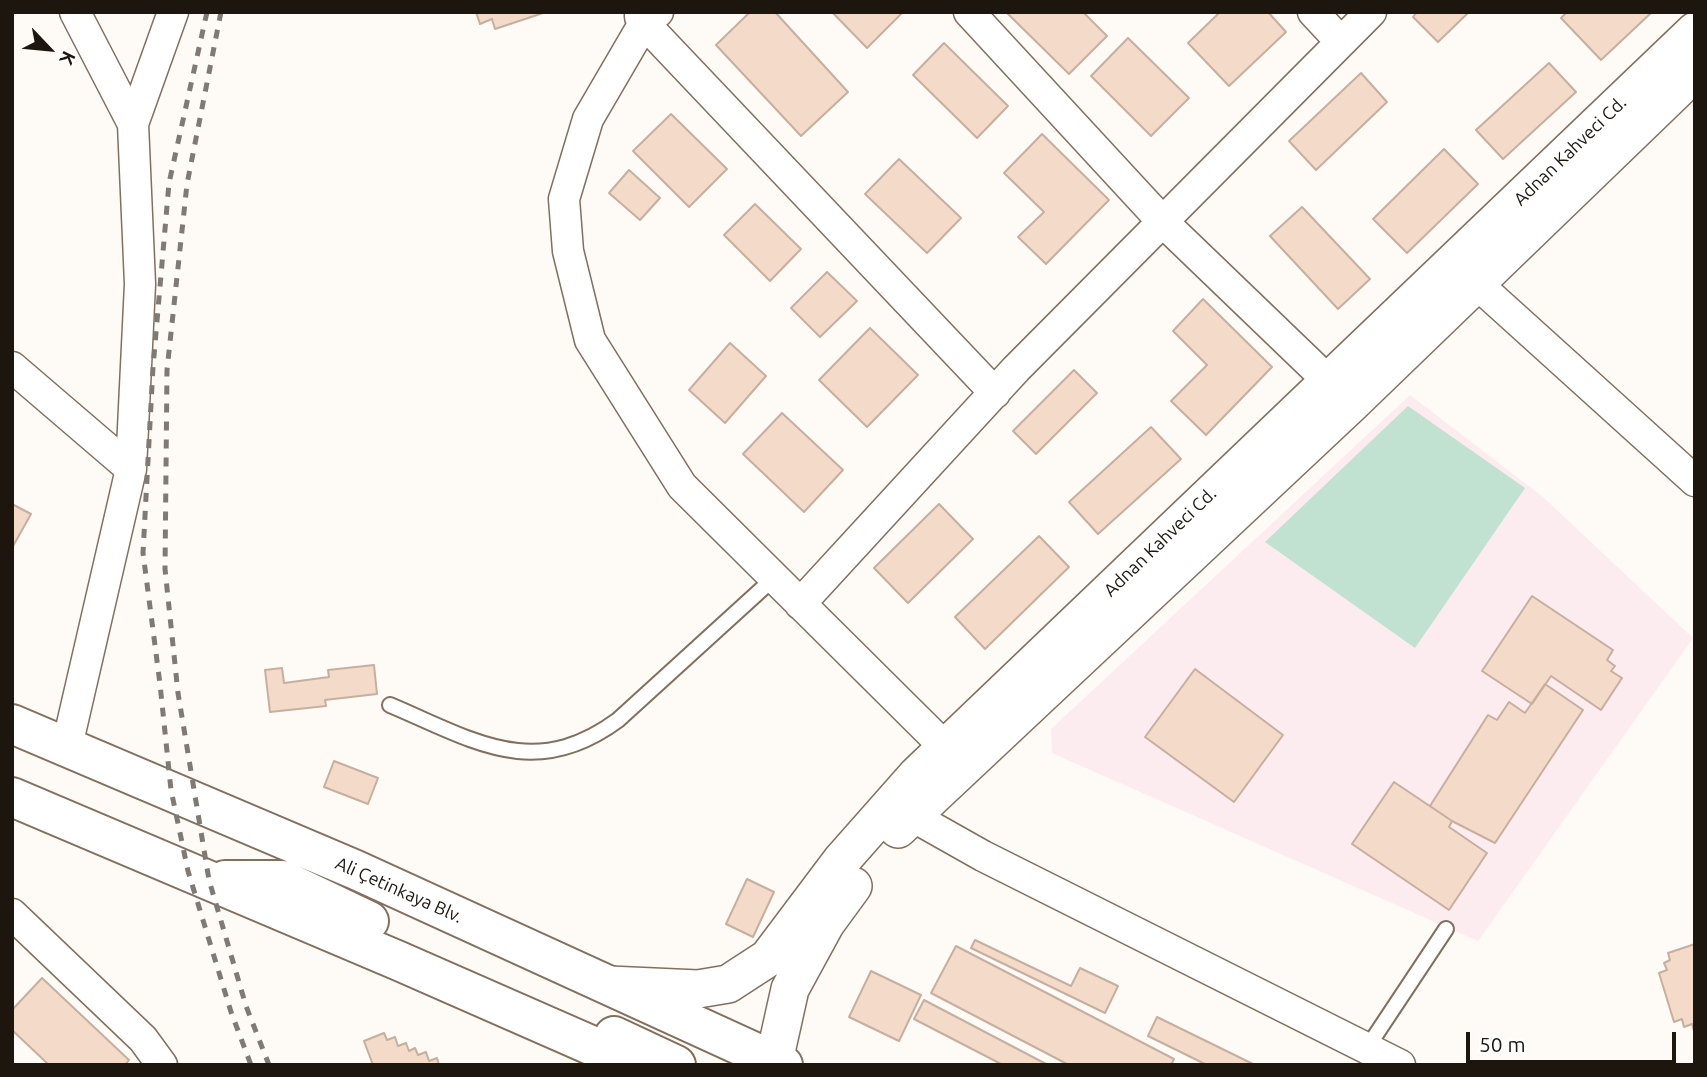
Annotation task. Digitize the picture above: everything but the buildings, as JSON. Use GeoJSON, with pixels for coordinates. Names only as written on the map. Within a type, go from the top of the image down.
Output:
{"type":"FeatureCollection","features":[{"type":"Feature","properties":{"kind":"main road","name":"Ali Çetinkaya Blv."},"geometry":{"type":"LineString","coordinates":[[12,724],[356,870],[776,1063]]}},
{"type":"Feature","properties":{"kind":"main road"},"geometry":{"type":"LineString","coordinates":[[12,797],[636,1065]]}},
{"type":"Feature","properties":{"kind":"main road"},"geometry":{"type":"LineString","coordinates":[[209,880],[283,880],[676,1065]]}},
{"type":"Feature","properties":{"kind":"street"},"geometry":{"type":"LineString","coordinates":[[75,12],[133,124]]}},
{"type":"Feature","properties":{"kind":"street"},"geometry":{"type":"LineString","coordinates":[[66,747],[131,469],[140,284],[133,124],[173,12]]}},
{"type":"Feature","properties":{"kind":"street"},"geometry":{"type":"LineString","coordinates":[[969,12],[1163,222],[1340,392]]}},
{"type":"Feature","properties":{"kind":"street"},"geometry":{"type":"LineString","coordinates":[[1313,12],[1341,42]]}},
{"type":"Feature","properties":{"kind":"street"},"geometry":{"type":"LineString","coordinates":[[800,604],[995,393],[1371,12]]}},
{"type":"Feature","properties":{"kind":"street"},"geometry":{"type":"LineString","coordinates":[[955,756],[682,486],[590,340],[568,251],[564,199],[588,120],[647,16],[995,393]]}},
{"type":"Feature","properties":{"kind":"street","name":"Adnan Kahveci Cd."},"geometry":{"type":"LineString","coordinates":[[776,1063],[790,989],[820,934],[872,860],[912,816],[955,756],[1340,392],[1695,31]]}},
{"type":"Feature","properties":{"kind":"street","name":"Adnan Kahveci Cd."},"geometry":{"type":"LineString","coordinates":[[1340,392],[1476,283],[1695,72]]}},
{"type":"Feature","properties":{"kind":"street"},"geometry":{"type":"LineString","coordinates":[[1476,283],[1695,481]]}},
{"type":"Feature","properties":{"kind":"street"},"geometry":{"type":"LineString","coordinates":[[18,383],[131,469]]}},
{"type":"Feature","properties":{"kind":"street","name":"Adnan Kahveci Cd."},"geometry":{"type":"LineString","coordinates":[[608,985],[698,989],[728,984],[768,958],[850,852],[916,775],[955,756]]}},
{"type":"Feature","properties":{"kind":"street"},"geometry":{"type":"LineString","coordinates":[[912,816],[983,856],[1400,1065]]}},
{"type":"Feature","properties":{"kind":"street"},"geometry":{"type":"LineString","coordinates":[[12,914],[143,1039],[162,1065]]}},
{"type":"Feature","properties":{"kind":"lane"},"geometry":{"type":"LineString","coordinates":[[390,705],[484,745],[507,751],[530,753],[571,746],[603,731],[618,720],[774,578]]}},
{"type":"Feature","properties":{"kind":"lane"},"geometry":{"type":"LineString","coordinates":[[1367,1048],[1446,929]]}},
{"type":"Feature","properties":{"kind":"shaded area"},"geometry":{"type":"Polygon","coordinates":[[[1410,395],[1543,497],[1693,638],[1478,941],[1052,753],[1051,729],[1410,395]]]}},
{"type":"Feature","properties":{"kind":"green space"},"geometry":{"type":"Polygon","coordinates":[[[1408,406],[1525,488],[1415,648],[1265,542],[1408,406]]]}},
{"type":"Feature","properties":{"kind":"railway"},"geometry":{"type":"LineString","coordinates":[[207,12],[169,183],[153,367],[143,553],[171,790],[188,871],[231,1012],[251,1065]]}},
{"type":"Feature","properties":{"kind":"railway"},"geometry":{"type":"LineString","coordinates":[[221,12],[187,184],[167,370],[165,569],[178,693],[209,880],[246,1006],[269,1065]]}}]}
